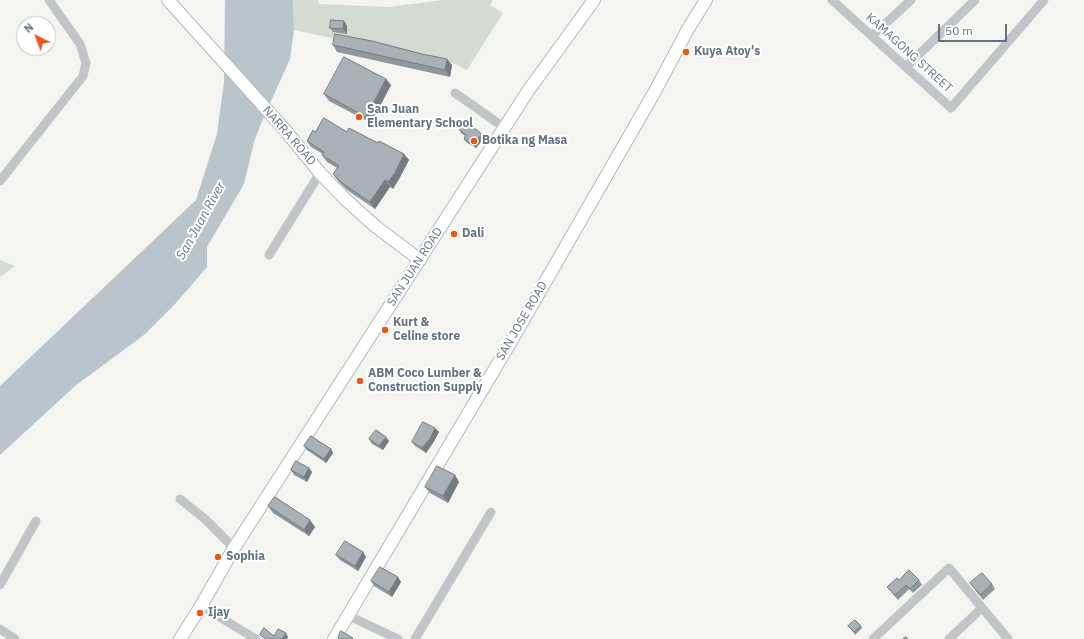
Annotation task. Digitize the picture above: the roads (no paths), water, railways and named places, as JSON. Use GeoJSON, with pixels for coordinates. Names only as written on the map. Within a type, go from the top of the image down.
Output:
{"type":"FeatureCollection","features":[{"type":"Feature","properties":{"kind":"street"},"geometry":{"type":"LineString","coordinates":[[0,181],[83,76],[86,63],[80,44],[49,0]]}},
{"type":"Feature","properties":{"kind":"street","name":"NARRA ROAD"},"geometry":{"type":"LineString","coordinates":[[168,0],[344,198],[370,222],[420,260]]}},
{"type":"Feature","properties":{"kind":"street","name":"SAN JUAN ROAD"},"geometry":{"type":"LineString","coordinates":[[180,639],[201,606],[234,548],[528,92],[594,0]]}},
{"type":"Feature","properties":{"kind":"street","name":"SAN JOSE ROAD"},"geometry":{"type":"LineString","coordinates":[[334,639],[509,345],[654,93],[688,29],[706,0]]}},
{"type":"Feature","properties":{"kind":"street","name":"KAMAGONG STREET"},"geometry":{"type":"LineString","coordinates":[[832,0],[951,108],[1044,0]]}},
{"type":"Feature","properties":{"kind":"street"},"geometry":{"type":"LineString","coordinates":[[839,7],[846,0]]}},
{"type":"Feature","properties":{"kind":"street"},"geometry":{"type":"LineString","coordinates":[[872,36],[911,0]]}},
{"type":"Feature","properties":{"kind":"street"},"geometry":{"type":"LineString","coordinates":[[906,67],[975,0]]}},
{"type":"Feature","properties":{"kind":"street"},"geometry":{"type":"LineString","coordinates":[[455,93],[505,128]]}},
{"type":"Feature","properties":{"kind":"street"},"geometry":{"type":"LineString","coordinates":[[269,255],[320,172]]}},
{"type":"Feature","properties":{"kind":"street"},"geometry":{"type":"LineString","coordinates":[[180,499],[206,519],[234,548]]}},
{"type":"Feature","properties":{"kind":"street"},"geometry":{"type":"LineString","coordinates":[[415,639],[491,512]]}},
{"type":"Feature","properties":{"kind":"street"},"geometry":{"type":"LineString","coordinates":[[0,585],[36,522]]}},
{"type":"Feature","properties":{"kind":"street"},"geometry":{"type":"LineString","coordinates":[[873,639],[949,568],[1008,639]]}},
{"type":"Feature","properties":{"kind":"street"},"geometry":{"type":"LineString","coordinates":[[201,606],[256,639]]}},
{"type":"Feature","properties":{"kind":"street"},"geometry":{"type":"LineString","coordinates":[[949,639],[982,608]]}},
{"type":"Feature","properties":{"kind":"street"},"geometry":{"type":"LineString","coordinates":[[347,615],[398,639]]}},
{"type":"Feature","properties":{"kind":"street"},"geometry":{"type":"LineString","coordinates":[[0,629],[15,639]]}},
{"type":"Feature","properties":{"kind":"water","name":"San Juan River"},"geometry":{"type":"Polygon","coordinates":[[[225,0],[293,0],[294,30],[290,59],[254,142],[244,184],[207,247],[207,267],[176,303],[144,335],[75,386],[0,455],[0,386],[196,200],[217,134],[224,82],[225,0]]]}},
{"type":"Feature","properties":{"kind":"place","name":"Kuya Atoy's"},"geometry":{"type":"Point","coordinates":[686,52]}},
{"type":"Feature","properties":{"kind":"place","name":"San Juan Elementary School"},"geometry":{"type":"Point","coordinates":[359,117]}},
{"type":"Feature","properties":{"kind":"place","name":"Botika ng Masa"},"geometry":{"type":"Point","coordinates":[474,141]}},
{"type":"Feature","properties":{"kind":"place","name":"Dali"},"geometry":{"type":"Point","coordinates":[454,234]}},
{"type":"Feature","properties":{"kind":"place","name":"Kurt & Celine store"},"geometry":{"type":"Point","coordinates":[385,330]}},
{"type":"Feature","properties":{"kind":"place","name":"ABM Coco Lumber & Construction Supply"},"geometry":{"type":"Point","coordinates":[360,381]}},
{"type":"Feature","properties":{"kind":"place","name":"Sophia"},"geometry":{"type":"Point","coordinates":[218,557]}},
{"type":"Feature","properties":{"kind":"place","name":"Ijay"},"geometry":{"type":"Point","coordinates":[200,613]}}]}
